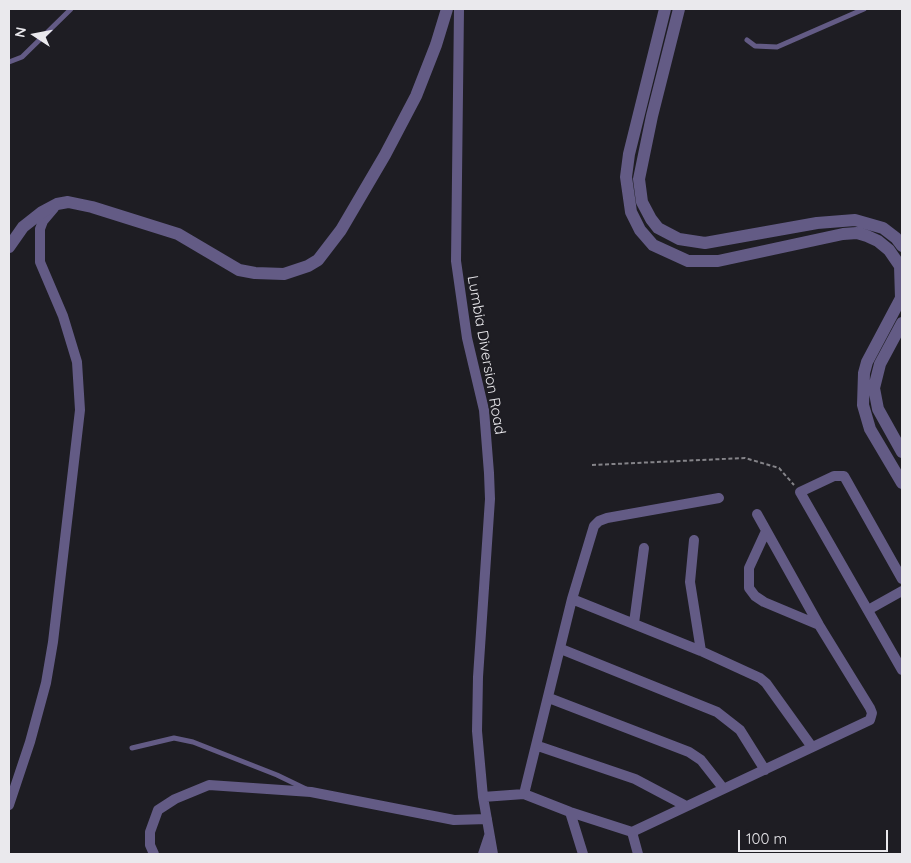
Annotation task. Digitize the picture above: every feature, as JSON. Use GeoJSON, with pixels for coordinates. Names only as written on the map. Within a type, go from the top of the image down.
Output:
{"type":"FeatureCollection","features":[{"type":"Feature","properties":{"kind":"street"},"geometry":{"type":"LineString","coordinates":[[9,247],[23,227],[42,212],[57,204],[78,203],[178,234],[231,266],[246,272],[284,274],[308,266],[318,260],[341,230],[385,155],[416,96],[436,46],[447,9]]}},
{"type":"Feature","properties":{"kind":"street","name":"Lumbia Diversion Road"},"geometry":{"type":"LineString","coordinates":[[459,9],[456,261],[467,338],[484,410],[490,499],[478,677],[477,732],[483,797],[493,854]]}},
{"type":"Feature","properties":{"kind":"street"},"geometry":{"type":"LineString","coordinates":[[665,9],[626,177],[630,212],[640,230],[653,245],[688,260],[718,261],[843,234],[857,233],[878,241],[889,250],[900,266],[901,298],[867,362],[862,387],[865,418],[902,483]]}},
{"type":"Feature","properties":{"kind":"street"},"geometry":{"type":"LineString","coordinates":[[679,9],[652,116],[639,179],[642,202],[658,228],[679,239],[705,243],[817,223],[855,220],[883,228],[896,238],[902,246]]}},
{"type":"Feature","properties":{"kind":"street"},"geometry":{"type":"LineString","coordinates":[[9,805],[30,742],[46,683],[54,632],[80,410],[77,362],[63,316],[40,262],[40,228],[43,221],[57,204]]}},
{"type":"Feature","properties":{"kind":"street"},"geometry":{"type":"LineString","coordinates":[[891,463],[902,454],[881,416],[874,398],[874,388],[880,364],[902,323]]}},
{"type":"Feature","properties":{"kind":"street"},"geometry":{"type":"LineString","coordinates":[[902,579],[844,476],[834,476],[800,492],[902,670]]}},
{"type":"Feature","properties":{"kind":"street"},"geometry":{"type":"LineString","coordinates":[[524,794],[538,746],[572,599],[592,530],[599,521],[719,498]]}},
{"type":"Feature","properties":{"kind":"street"},"geometry":{"type":"LineString","coordinates":[[483,797],[524,794],[570,812],[632,832],[723,788],[867,723],[872,717],[870,708],[819,625],[757,514]]}},
{"type":"Feature","properties":{"kind":"street"},"geometry":{"type":"LineString","coordinates":[[766,531],[749,568],[749,588],[755,596],[764,602],[819,625]]}},
{"type":"Feature","properties":{"kind":"street"},"geometry":{"type":"LineString","coordinates":[[694,540],[690,582],[701,651]]}},
{"type":"Feature","properties":{"kind":"street"},"geometry":{"type":"LineString","coordinates":[[634,622],[644,548]]}},
{"type":"Feature","properties":{"kind":"street"},"geometry":{"type":"LineString","coordinates":[[868,610],[902,591]]}},
{"type":"Feature","properties":{"kind":"street"},"geometry":{"type":"LineString","coordinates":[[572,599],[634,622],[752,673],[766,683],[812,747]]}},
{"type":"Feature","properties":{"kind":"street"},"geometry":{"type":"LineString","coordinates":[[561,649],[717,712],[740,730],[765,770]]}},
{"type":"Feature","properties":{"kind":"street"},"geometry":{"type":"LineString","coordinates":[[549,698],[689,752],[701,760],[723,788]]}},
{"type":"Feature","properties":{"kind":"street"},"geometry":{"type":"LineString","coordinates":[[538,746],[635,779],[686,806]]}},
{"type":"Feature","properties":{"kind":"street"},"geometry":{"type":"LineString","coordinates":[[154,854],[150,846],[150,832],[158,810],[175,799],[209,785],[311,792],[454,820],[487,819]]}},
{"type":"Feature","properties":{"kind":"street"},"geometry":{"type":"LineString","coordinates":[[570,812],[583,854]]}},
{"type":"Feature","properties":{"kind":"street"},"geometry":{"type":"LineString","coordinates":[[632,832],[638,854]]}},
{"type":"Feature","properties":{"kind":"street"},"geometry":{"type":"LineString","coordinates":[[483,854],[489,835]]}},
{"type":"Feature","properties":{"kind":"lane"},"geometry":{"type":"LineString","coordinates":[[9,62],[22,57],[71,9]]}},
{"type":"Feature","properties":{"kind":"lane"},"geometry":{"type":"LineString","coordinates":[[747,40],[756,46],[778,47],[864,9]]}},
{"type":"Feature","properties":{"kind":"lane"},"geometry":{"type":"LineString","coordinates":[[132,748],[174,738],[192,742],[277,775],[311,792]]}},
{"type":"Feature","properties":{"kind":"path"},"geometry":{"type":"LineString","coordinates":[[592,465],[752,458],[779,468],[800,492]]}}]}
